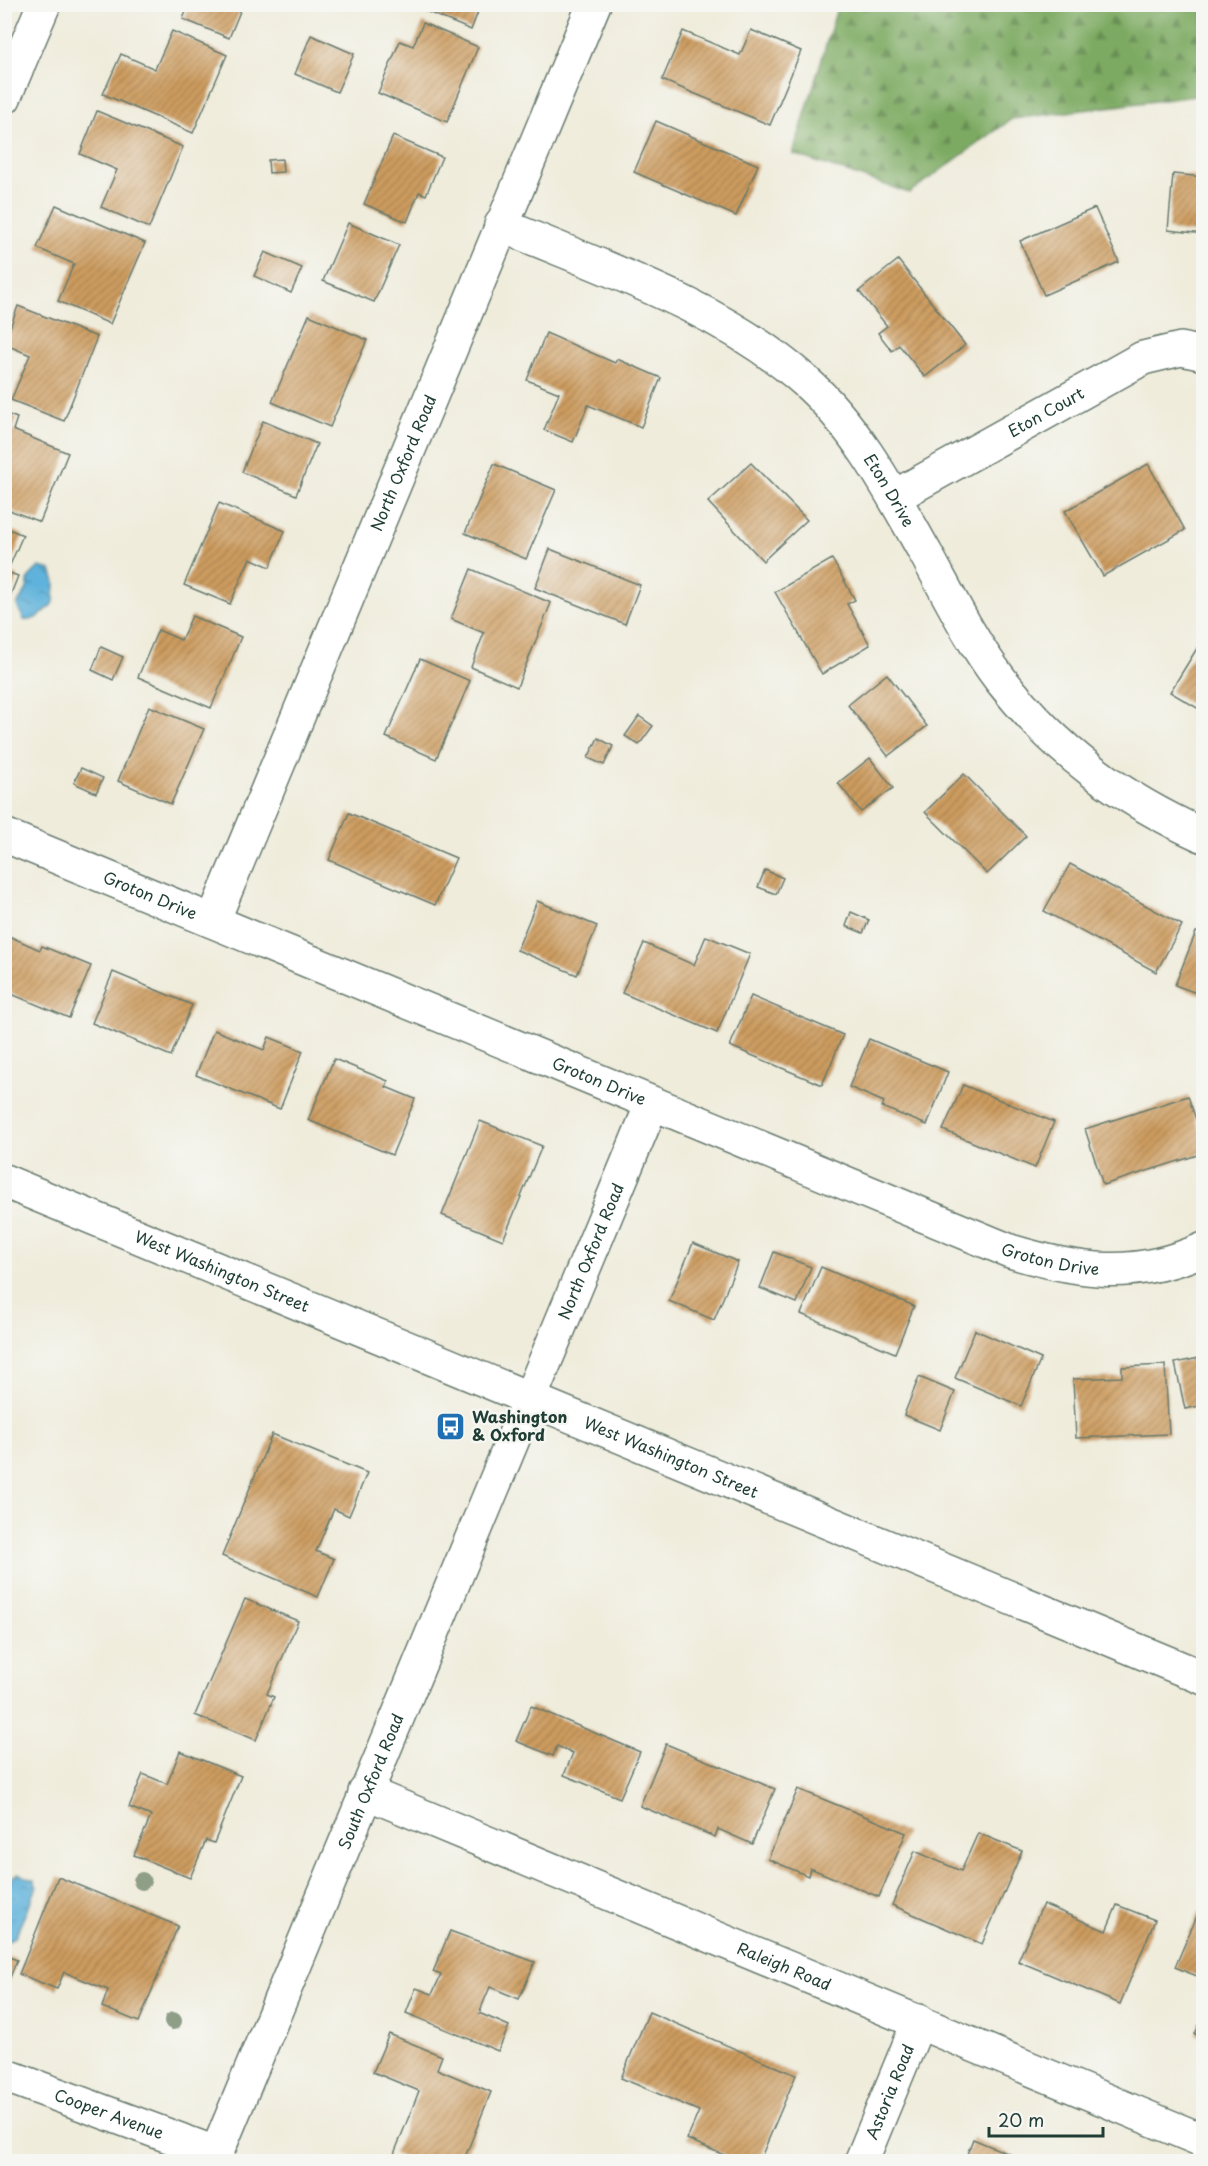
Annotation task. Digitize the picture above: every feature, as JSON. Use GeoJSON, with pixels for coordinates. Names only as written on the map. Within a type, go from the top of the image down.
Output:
{"type":"FeatureCollection","features":[{"type":"Feature","properties":{"kind":"street"},"geometry":{"type":"LineString","coordinates":[[4,98],[44,4]]}},
{"type":"Feature","properties":{"kind":"street","name":"North Oxford Road"},"geometry":{"type":"LineString","coordinates":[[213,921],[594,4]]}},
{"type":"Feature","properties":{"kind":"street","name":"Eton Drive"},"geometry":{"type":"LineString","coordinates":[[501,225],[683,303],[748,337],[806,382],[853,434],[894,497],[963,621],[1000,678],[1058,743],[1104,782],[1164,818],[1203,836]]}},
{"type":"Feature","properties":{"kind":"street","name":"Eton Court"},"geometry":{"type":"LineString","coordinates":[[894,497],[1143,358],[1181,349],[1203,354]]}},
{"type":"Feature","properties":{"kind":"street","name":"Groton Drive"},"geometry":{"type":"LineString","coordinates":[[4,835],[1010,1251],[1062,1266],[1114,1271],[1164,1264],[1203,1249]]}},
{"type":"Feature","properties":{"kind":"street","name":"North Oxford Road"},"geometry":{"type":"LineString","coordinates":[[528,1400],[652,1104]]}},
{"type":"Feature","properties":{"kind":"street","name":"West Washington Street"},"geometry":{"type":"LineString","coordinates":[[4,1181],[1203,1678]]}},
{"type":"Feature","properties":{"kind":"street","name":"South Oxford Road"},"geometry":{"type":"LineString","coordinates":[[214,2157],[528,1400]]}},
{"type":"Feature","properties":{"kind":"street","name":"Raleigh Road"},"geometry":{"type":"LineString","coordinates":[[365,1792],[1203,2141]]}},
{"type":"Feature","properties":{"kind":"street","name":"Astoria Road"},"geometry":{"type":"LineString","coordinates":[[861,2162],[919,2021]]}},
{"type":"Feature","properties":{"kind":"street","name":"Cooper Avenue"},"geometry":{"type":"LineString","coordinates":[[4,2074],[214,2157]]}},
{"type":"Feature","properties":{"kind":"green space"},"geometry":{"type":"Polygon","coordinates":[[[838,5],[1203,5],[1203,95],[1012,119],[909,193],[793,154],[838,5]]]}},
{"type":"Feature","properties":{"kind":"water"},"geometry":{"type":"Polygon","coordinates":[[[39,567],[51,570],[55,582],[54,602],[37,617],[24,620],[17,605],[27,589],[29,577],[39,567]]]}},
{"type":"Feature","properties":{"kind":"water"},"geometry":{"type":"Polygon","coordinates":[[[19,1874],[34,1880],[37,1887],[15,1937],[9,1941],[5,1939],[5,1895],[12,1877],[19,1874]]]}},
{"type":"Feature","properties":{"kind":"building"},"geometry":{"type":"Polygon","coordinates":[[[189,4],[243,4],[229,38],[183,19],[189,4]]]}},
{"type":"Feature","properties":{"kind":"building"},"geometry":{"type":"Polygon","coordinates":[[[425,4],[481,4],[471,30],[423,10],[425,4]]]}},
{"type":"Feature","properties":{"kind":"building"},"geometry":{"type":"Polygon","coordinates":[[[423,23],[478,47],[447,122],[378,93],[400,41],[413,46],[423,23]]]}},
{"type":"Feature","properties":{"kind":"building"},"geometry":{"type":"Polygon","coordinates":[[[751,30],[801,51],[770,125],[662,80],[683,31],[740,55],[751,30]]]}},
{"type":"Feature","properties":{"kind":"building"},"geometry":{"type":"Polygon","coordinates":[[[172,31],[227,55],[193,133],[103,94],[121,54],[155,69],[172,31]]]}},
{"type":"Feature","properties":{"kind":"building"},"geometry":{"type":"Polygon","coordinates":[[[311,35],[354,54],[337,92],[295,74],[311,35]]]}},
{"type":"Feature","properties":{"kind":"building"},"geometry":{"type":"Polygon","coordinates":[[[97,111],[183,147],[149,228],[101,207],[117,170],[80,154],[97,111]]]}},
{"type":"Feature","properties":{"kind":"building"},"geometry":{"type":"Polygon","coordinates":[[[656,121],[758,165],[736,216],[634,172],[656,121]]]}},
{"type":"Feature","properties":{"kind":"building"},"geometry":{"type":"Polygon","coordinates":[[[393,136],[442,157],[426,195],[419,192],[407,222],[364,204],[393,136]]]}},
{"type":"Feature","properties":{"kind":"building"},"geometry":{"type":"Polygon","coordinates":[[[282,159],[283,172],[269,173],[268,160],[282,159]]]}},
{"type":"Feature","properties":{"kind":"building"},"geometry":{"type":"Polygon","coordinates":[[[1173,174],[1204,177],[1204,234],[1168,230],[1173,174]]]}},
{"type":"Feature","properties":{"kind":"building"},"geometry":{"type":"Polygon","coordinates":[[[56,205],[145,243],[110,324],[58,301],[74,264],[37,248],[56,205]]]}},
{"type":"Feature","properties":{"kind":"building"},"geometry":{"type":"Polygon","coordinates":[[[1095,208],[1119,262],[1044,295],[1020,241],[1095,208]]]}},
{"type":"Feature","properties":{"kind":"building"},"geometry":{"type":"Polygon","coordinates":[[[348,223],[399,245],[374,302],[323,281],[348,223]]]}},
{"type":"Feature","properties":{"kind":"building"},"geometry":{"type":"Polygon","coordinates":[[[265,252],[302,268],[291,293],[254,276],[265,252]]]}},
{"type":"Feature","properties":{"kind":"building"},"geometry":{"type":"Polygon","coordinates":[[[898,260],[965,345],[925,377],[899,345],[892,351],[878,333],[887,326],[859,291],[898,260]]]}},
{"type":"Feature","properties":{"kind":"building"},"geometry":{"type":"Polygon","coordinates":[[[18,306],[97,337],[64,421],[11,400],[30,355],[4,344],[18,306]]]}},
{"type":"Feature","properties":{"kind":"building"},"geometry":{"type":"Polygon","coordinates":[[[309,315],[367,340],[330,427],[272,402],[309,315]]]}},
{"type":"Feature","properties":{"kind":"building"},"geometry":{"type":"Polygon","coordinates":[[[546,333],[615,363],[617,359],[661,378],[641,427],[588,405],[573,442],[544,430],[559,393],[527,380],[546,333]]]}},
{"type":"Feature","properties":{"kind":"building"},"geometry":{"type":"Polygon","coordinates":[[[4,413],[17,418],[13,430],[68,453],[40,522],[4,508],[4,413]]]}},
{"type":"Feature","properties":{"kind":"building"},"geometry":{"type":"Polygon","coordinates":[[[263,421],[317,444],[296,495],[242,472],[263,421]]]}},
{"type":"Feature","properties":{"kind":"building"},"geometry":{"type":"Polygon","coordinates":[[[751,463],[807,520],[763,561],[708,502],[751,463]]]}},
{"type":"Feature","properties":{"kind":"building"},"geometry":{"type":"Polygon","coordinates":[[[494,464],[556,490],[526,559],[465,533],[494,464]]]}},
{"type":"Feature","properties":{"kind":"building"},"geometry":{"type":"Polygon","coordinates":[[[1148,464],[1185,530],[1103,576],[1065,511],[1148,464]]]}},
{"type":"Feature","properties":{"kind":"building"},"geometry":{"type":"Polygon","coordinates":[[[219,503],[285,531],[270,567],[250,558],[230,604],[184,585],[219,503]]]}},
{"type":"Feature","properties":{"kind":"building"},"geometry":{"type":"Polygon","coordinates":[[[4,527],[23,535],[7,572],[18,576],[5,609],[4,527]]]}},
{"type":"Feature","properties":{"kind":"building"},"geometry":{"type":"Polygon","coordinates":[[[550,549],[640,585],[625,624],[535,588],[550,549]]]}},
{"type":"Feature","properties":{"kind":"building"},"geometry":{"type":"Polygon","coordinates":[[[832,559],[855,600],[847,604],[870,645],[822,674],[775,592],[832,559]]]}},
{"type":"Feature","properties":{"kind":"building"},"geometry":{"type":"Polygon","coordinates":[[[471,569],[551,603],[517,687],[471,667],[484,633],[451,619],[471,569]]]}},
{"type":"Feature","properties":{"kind":"building"},"geometry":{"type":"Polygon","coordinates":[[[192,616],[241,637],[211,708],[138,677],[158,630],[181,640],[192,616]]]}},
{"type":"Feature","properties":{"kind":"building"},"geometry":{"type":"Polygon","coordinates":[[[1204,637],[1204,712],[1170,692],[1204,637]]]}},
{"type":"Feature","properties":{"kind":"building"},"geometry":{"type":"Polygon","coordinates":[[[101,647],[123,657],[113,680],[92,670],[101,647]]]}},
{"type":"Feature","properties":{"kind":"building"},"geometry":{"type":"Polygon","coordinates":[[[420,659],[470,681],[436,759],[386,737],[420,659]]]}},
{"type":"Feature","properties":{"kind":"building"},"geometry":{"type":"Polygon","coordinates":[[[887,674],[927,726],[888,756],[848,705],[887,674]]]}},
{"type":"Feature","properties":{"kind":"building"},"geometry":{"type":"Polygon","coordinates":[[[149,706],[204,729],[171,804],[118,781],[149,706]]]}},
{"type":"Feature","properties":{"kind":"building"},"geometry":{"type":"Polygon","coordinates":[[[639,716],[653,726],[639,745],[625,736],[639,716]]]}},
{"type":"Feature","properties":{"kind":"building"},"geometry":{"type":"Polygon","coordinates":[[[598,738],[613,746],[604,765],[588,758],[598,738]]]}},
{"type":"Feature","properties":{"kind":"building"},"geometry":{"type":"Polygon","coordinates":[[[870,758],[893,788],[861,812],[838,783],[870,758]]]}},
{"type":"Feature","properties":{"kind":"building"},"geometry":{"type":"Polygon","coordinates":[[[81,768],[103,778],[96,793],[74,783],[81,768]]]}},
{"type":"Feature","properties":{"kind":"building"},"geometry":{"type":"Polygon","coordinates":[[[964,774],[1026,836],[987,874],[925,812],[964,774]]]}},
{"type":"Feature","properties":{"kind":"building"},"geometry":{"type":"Polygon","coordinates":[[[349,813],[456,858],[435,905],[329,860],[349,813]]]}},
{"type":"Feature","properties":{"kind":"building"},"geometry":{"type":"Polygon","coordinates":[[[1070,864],[1182,925],[1156,972],[1044,911],[1070,864]]]}},
{"type":"Feature","properties":{"kind":"building"},"geometry":{"type":"Polygon","coordinates":[[[765,870],[783,878],[776,894],[758,887],[765,870]]]}},
{"type":"Feature","properties":{"kind":"building"},"geometry":{"type":"Polygon","coordinates":[[[537,901],[597,926],[577,975],[517,950],[537,901]]]}},
{"type":"Feature","properties":{"kind":"building"},"geometry":{"type":"Polygon","coordinates":[[[851,912],[869,920],[863,933],[846,926],[851,912]]]}},
{"type":"Feature","properties":{"kind":"building"},"geometry":{"type":"Polygon","coordinates":[[[1196,932],[1204,935],[1204,996],[1175,985],[1196,932]]]}},
{"type":"Feature","properties":{"kind":"building"},"geometry":{"type":"Polygon","coordinates":[[[706,936],[750,954],[717,1033],[622,993],[644,943],[694,965],[706,936]]]}},
{"type":"Feature","properties":{"kind":"building"},"geometry":{"type":"Polygon","coordinates":[[[11,937],[40,950],[42,946],[91,966],[69,1018],[4,991],[4,952],[11,937]]]}},
{"type":"Feature","properties":{"kind":"building"},"geometry":{"type":"Polygon","coordinates":[[[113,972],[192,1005],[171,1056],[92,1023],[113,972]]]}},
{"type":"Feature","properties":{"kind":"building"},"geometry":{"type":"Polygon","coordinates":[[[751,996],[843,1035],[822,1085],[730,1046],[751,996]]]}},
{"type":"Feature","properties":{"kind":"building"},"geometry":{"type":"Polygon","coordinates":[[[214,1030],[264,1050],[269,1037],[303,1051],[280,1109],[196,1075],[214,1030]]]}},
{"type":"Feature","properties":{"kind":"building"},"geometry":{"type":"Polygon","coordinates":[[[869,1039],[948,1072],[927,1125],[882,1107],[884,1102],[849,1087],[869,1039]]]}},
{"type":"Feature","properties":{"kind":"building"},"geometry":{"type":"Polygon","coordinates":[[[334,1059],[388,1081],[386,1087],[415,1099],[392,1155],[308,1120],[334,1059]]]}},
{"type":"Feature","properties":{"kind":"building"},"geometry":{"type":"Polygon","coordinates":[[[963,1085],[1054,1122],[1035,1168],[943,1130],[963,1085]]]}},
{"type":"Feature","properties":{"kind":"building"},"geometry":{"type":"Polygon","coordinates":[[[1188,1096],[1204,1143],[1204,1153],[1103,1185],[1085,1129],[1188,1096]]]}},
{"type":"Feature","properties":{"kind":"building"},"geometry":{"type":"Polygon","coordinates":[[[480,1121],[542,1146],[503,1240],[442,1215],[480,1121]]]}},
{"type":"Feature","properties":{"kind":"building"},"geometry":{"type":"Polygon","coordinates":[[[693,1243],[738,1262],[714,1320],[669,1301],[693,1243]]]}},
{"type":"Feature","properties":{"kind":"building"},"geometry":{"type":"Polygon","coordinates":[[[774,1252],[811,1267],[797,1303],[760,1288],[774,1252]]]}},
{"type":"Feature","properties":{"kind":"building"},"geometry":{"type":"Polygon","coordinates":[[[821,1267],[914,1306],[895,1353],[801,1314],[821,1267]]]}},
{"type":"Feature","properties":{"kind":"building"},"geometry":{"type":"Polygon","coordinates":[[[975,1330],[1041,1359],[1021,1406],[955,1378],[975,1330]]]}},
{"type":"Feature","properties":{"kind":"building"},"geometry":{"type":"Polygon","coordinates":[[[1204,1357],[1204,1405],[1185,1409],[1175,1363],[1204,1357]]]}},
{"type":"Feature","properties":{"kind":"building"},"geometry":{"type":"Polygon","coordinates":[[[1165,1365],[1169,1434],[1076,1438],[1073,1379],[1122,1377],[1122,1367],[1165,1365]]]}},
{"type":"Feature","properties":{"kind":"building"},"geometry":{"type":"Polygon","coordinates":[[[919,1377],[955,1392],[940,1430],[904,1415],[919,1377]]]}},
{"type":"Feature","properties":{"kind":"building"},"geometry":{"type":"Polygon","coordinates":[[[272,1434],[367,1473],[349,1516],[334,1509],[316,1551],[334,1559],[318,1597],[222,1556],[272,1434]]]}},
{"type":"Feature","properties":{"kind":"building"},"geometry":{"type":"Polygon","coordinates":[[[245,1599],[298,1621],[267,1694],[274,1697],[256,1740],[195,1715],[245,1599]]]}},
{"type":"Feature","properties":{"kind":"building"},"geometry":{"type":"Polygon","coordinates":[[[531,1706],[640,1752],[620,1798],[564,1775],[573,1753],[557,1746],[553,1756],[516,1741],[531,1706]]]}},
{"type":"Feature","properties":{"kind":"building"},"geometry":{"type":"Polygon","coordinates":[[[666,1744],[775,1789],[752,1844],[718,1829],[715,1837],[640,1806],[666,1744]]]}},
{"type":"Feature","properties":{"kind":"building"},"geometry":{"type":"Polygon","coordinates":[[[180,1751],[241,1776],[214,1843],[206,1840],[190,1878],[134,1855],[151,1816],[129,1807],[143,1774],[167,1784],[180,1751]]]}},
{"type":"Feature","properties":{"kind":"building"},"geometry":{"type":"Polygon","coordinates":[[[798,1789],[906,1833],[879,1897],[810,1868],[808,1876],[768,1859],[798,1789]]]}},
{"type":"Feature","properties":{"kind":"building"},"geometry":{"type":"Polygon","coordinates":[[[978,1833],[1022,1851],[982,1944],[892,1905],[915,1851],[961,1871],[978,1833]]]}},
{"type":"Feature","properties":{"kind":"building"},"geometry":{"type":"Polygon","coordinates":[[[58,1877],[178,1926],[139,2022],[102,2007],[108,1990],[64,1972],[57,1989],[19,1974],[58,1877]]]}},
{"type":"Feature","properties":{"kind":"building"},"geometry":{"type":"Polygon","coordinates":[[[1043,1904],[1106,1931],[1117,1905],[1155,1920],[1120,2004],[1018,1961],[1043,1904]]]}},
{"type":"Feature","properties":{"kind":"building"},"geometry":{"type":"Polygon","coordinates":[[[1199,1911],[1204,1913],[1204,1979],[1175,1967],[1199,1911]]]}},
{"type":"Feature","properties":{"kind":"building"},"geometry":{"type":"Polygon","coordinates":[[[450,1931],[535,1962],[519,1999],[490,1987],[479,2013],[509,2026],[498,2051],[406,2013],[416,1988],[432,1994],[441,1975],[433,1972],[450,1931]]]}},
{"type":"Feature","properties":{"kind":"building"},"geometry":{"type":"Polygon","coordinates":[[[4,1955],[17,1960],[5,1990],[4,1990],[4,1955]]]}},
{"type":"Feature","properties":{"kind":"building"},"geometry":{"type":"Polygon","coordinates":[[[649,2012],[796,2075],[759,2162],[740,2162],[687,2139],[699,2111],[621,2078],[649,2012]]]}},
{"type":"Feature","properties":{"kind":"building"},"geometry":{"type":"Polygon","coordinates":[[[1204,2014],[1204,2038],[1195,2034],[1204,2014]]]}},
{"type":"Feature","properties":{"kind":"building"},"geometry":{"type":"Polygon","coordinates":[[[389,2034],[442,2056],[437,2069],[491,2092],[463,2162],[413,2162],[394,2154],[419,2091],[373,2072],[389,2034]]]}},
{"type":"Feature","properties":{"kind":"building"},"geometry":{"type":"Polygon","coordinates":[[[973,2139],[1026,2161],[1026,2162],[964,2162],[973,2139]]]}},
{"type":"Feature","properties":{"kind":"place","name":"Washington & Oxford"},"geometry":{"type":"Point","coordinates":[451,1426]}}]}
